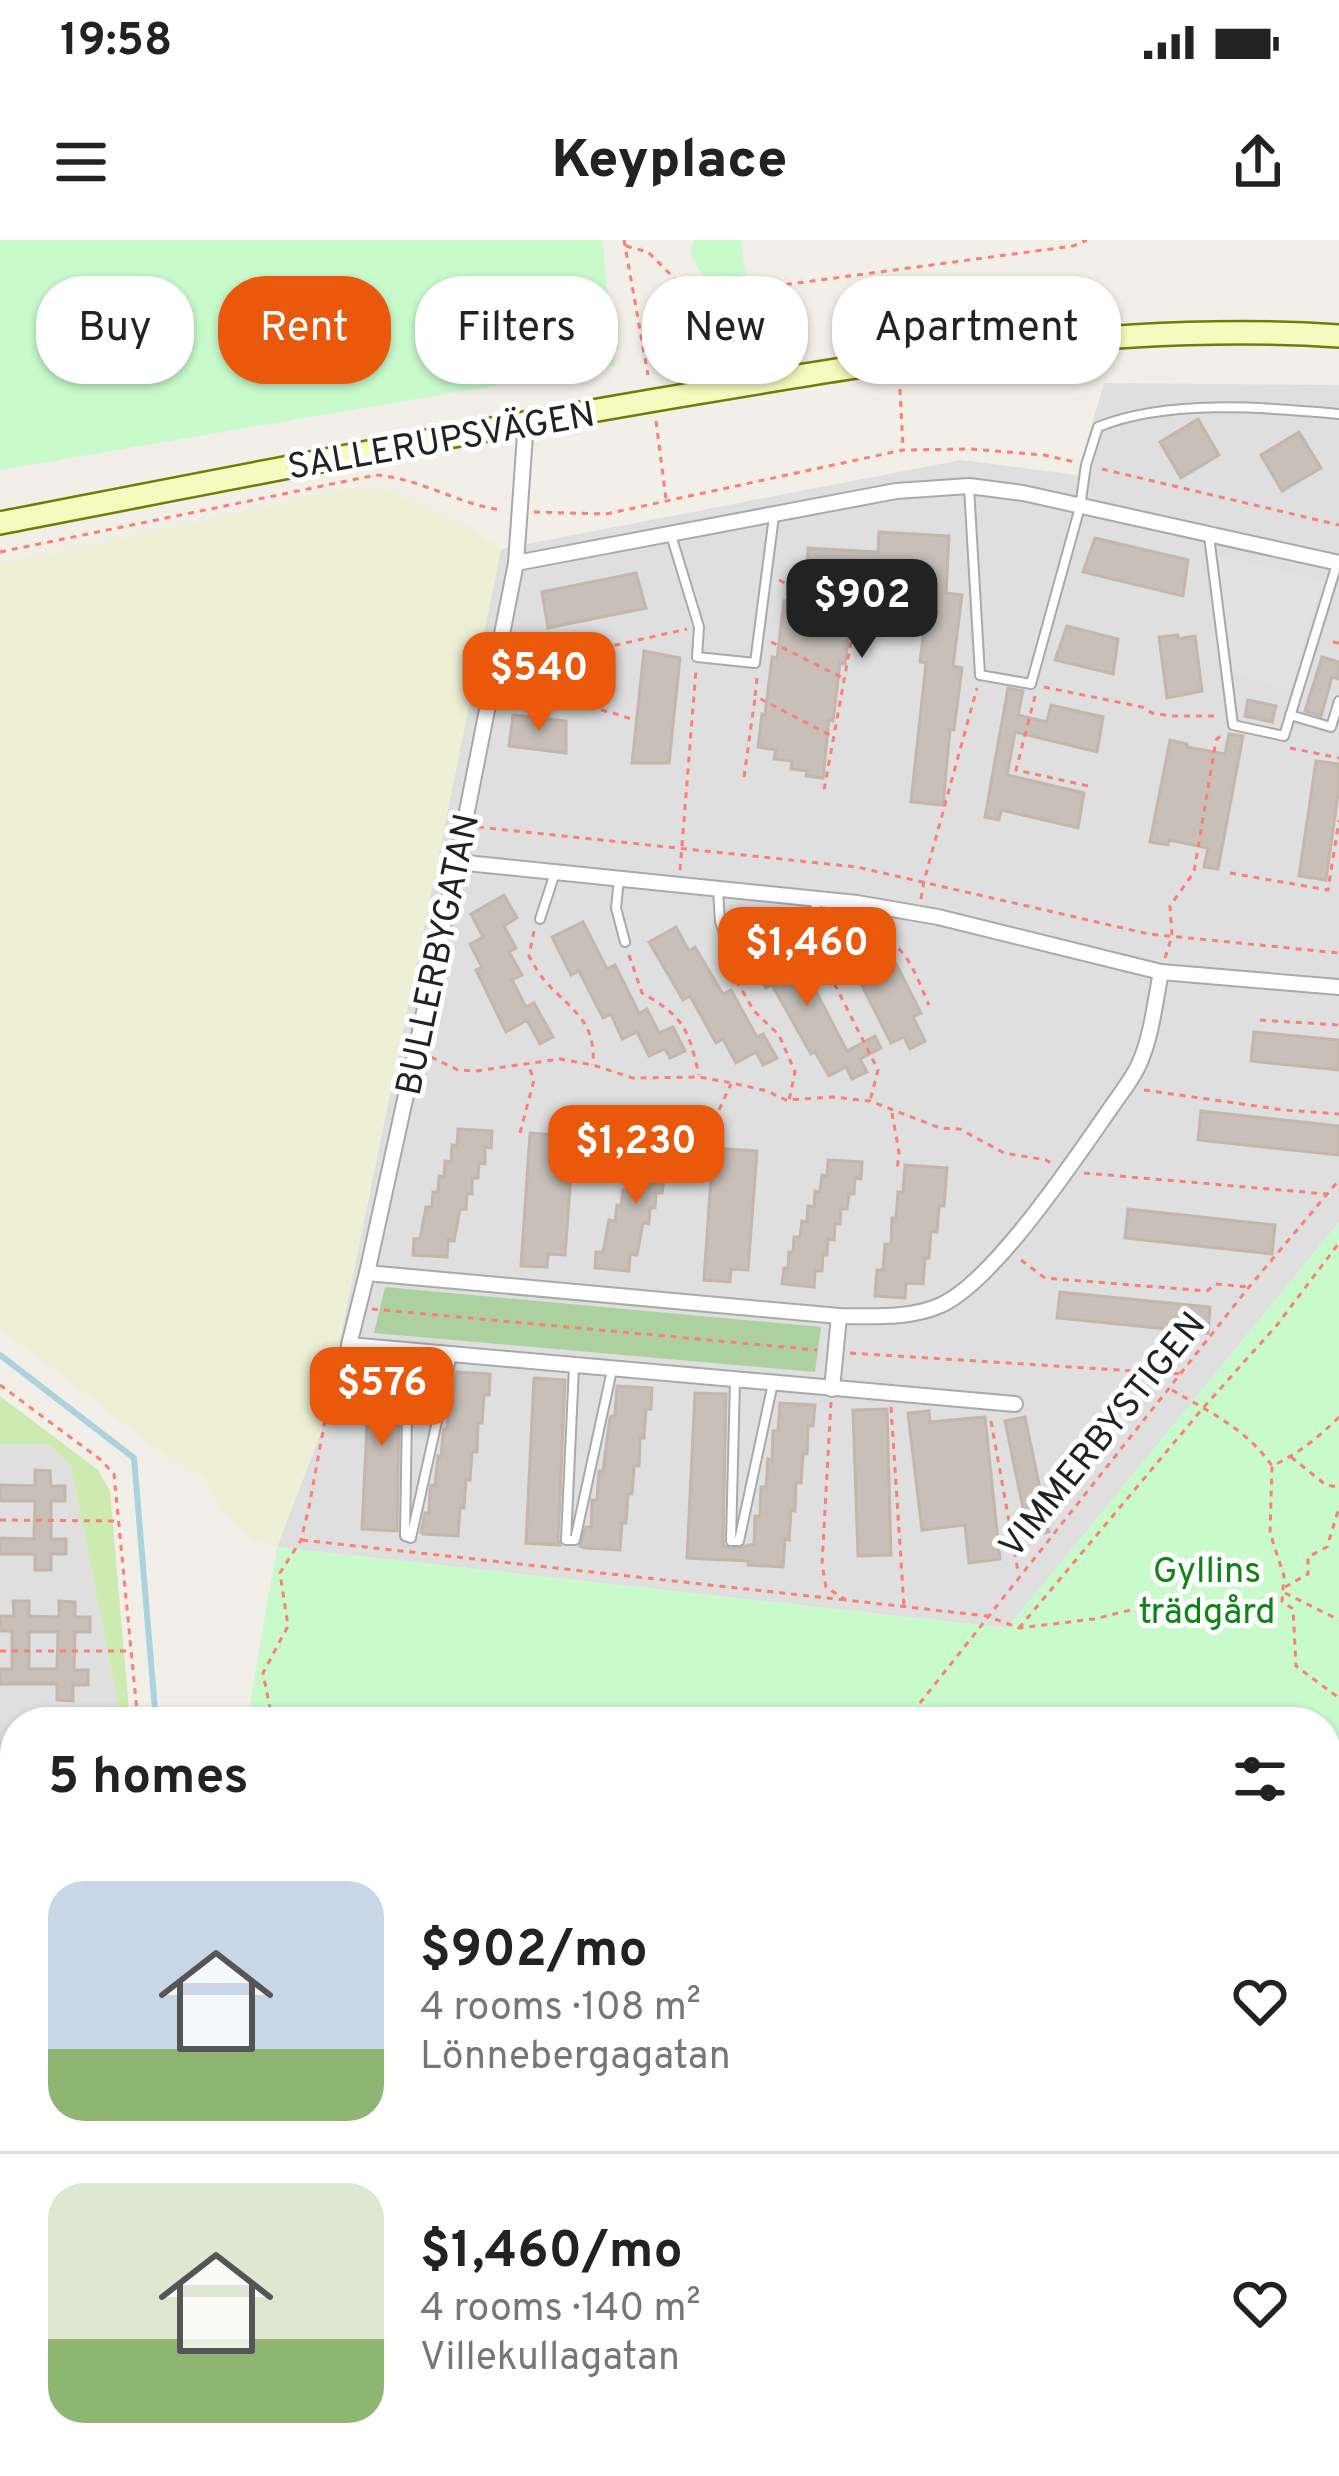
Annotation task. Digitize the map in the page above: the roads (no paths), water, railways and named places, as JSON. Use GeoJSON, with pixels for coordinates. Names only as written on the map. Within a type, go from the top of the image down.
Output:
{"type":"FeatureCollection","features":[{"type":"Feature","properties":{"kind":"main road","name":"SALLERUPSVÄGEN"},"geometry":{"type":"LineString","coordinates":[[0,523],[786,377],[985,350],[1197,334],[1339,334]]}},
{"type":"Feature","properties":{"kind":"street","name":"BULLERBYGATAN"},"geometry":{"type":"LineString","coordinates":[[409,1350],[349,1345],[457,862],[515,563],[526,422]]}},
{"type":"Feature","properties":{"kind":"street"},"geometry":{"type":"LineString","coordinates":[[515,563],[896,490],[969,485],[1338,560]]}},
{"type":"Feature","properties":{"kind":"street"},"geometry":{"type":"LineString","coordinates":[[457,862],[815,898],[920,913],[1161,972],[1339,987]]}},
{"type":"Feature","properties":{"kind":"street"},"geometry":{"type":"LineString","coordinates":[[367,1273],[839,1316],[913,1312],[941,1305],[973,1282],[1005,1248],[1139,1066],[1161,972]]}},
{"type":"Feature","properties":{"kind":"street"},"geometry":{"type":"LineString","coordinates":[[832,1389],[839,1316]]}},
{"type":"Feature","properties":{"kind":"street"},"geometry":{"type":"LineString","coordinates":[[409,1350],[1016,1403]]}},
{"type":"Feature","properties":{"kind":"lane"},"geometry":{"type":"LineString","coordinates":[[969,485],[980,675],[1031,684],[1098,427],[1129,415],[1257,406],[1339,414]]}},
{"type":"Feature","properties":{"kind":"lane"},"geometry":{"type":"LineString","coordinates":[[670,533],[699,627],[697,657],[755,663],[775,514]]}},
{"type":"Feature","properties":{"kind":"lane"},"geometry":{"type":"LineString","coordinates":[[1208,535],[1233,721],[1281,736],[1338,560]]}},
{"type":"Feature","properties":{"kind":"lane"},"geometry":{"type":"LineString","coordinates":[[1290,715],[1330,728],[1339,701]]}},
{"type":"Feature","properties":{"kind":"lane"},"geometry":{"type":"LineString","coordinates":[[539,919],[556,872]]}},
{"type":"Feature","properties":{"kind":"lane"},"geometry":{"type":"LineString","coordinates":[[620,878],[616,908],[625,942]]}},
{"type":"Feature","properties":{"kind":"lane"},"geometry":{"type":"LineString","coordinates":[[717,888],[720,922],[729,946]]}},
{"type":"Feature","properties":{"kind":"lane"},"geometry":{"type":"LineString","coordinates":[[815,898],[822,960]]}},
{"type":"Feature","properties":{"kind":"lane"},"geometry":{"type":"LineString","coordinates":[[409,1350],[405,1537],[411,1538],[452,1354]]}},
{"type":"Feature","properties":{"kind":"lane"},"geometry":{"type":"LineString","coordinates":[[574,1365],[566,1540],[575,1540],[612,1369]]}},
{"type":"Feature","properties":{"kind":"lane"},"geometry":{"type":"LineString","coordinates":[[735,1380],[730,1541],[740,1541],[773,1383]]}},
{"type":"Feature","properties":{"kind":"waterway"},"geometry":{"type":"LineString","coordinates":[[0,1355],[134,1458],[155,1707]]}},
{"type":"Feature","properties":{"kind":"park label","name":"Gyllins trädgård"},"geometry":{"type":"Point","coordinates":[1207,1590]}}]}
